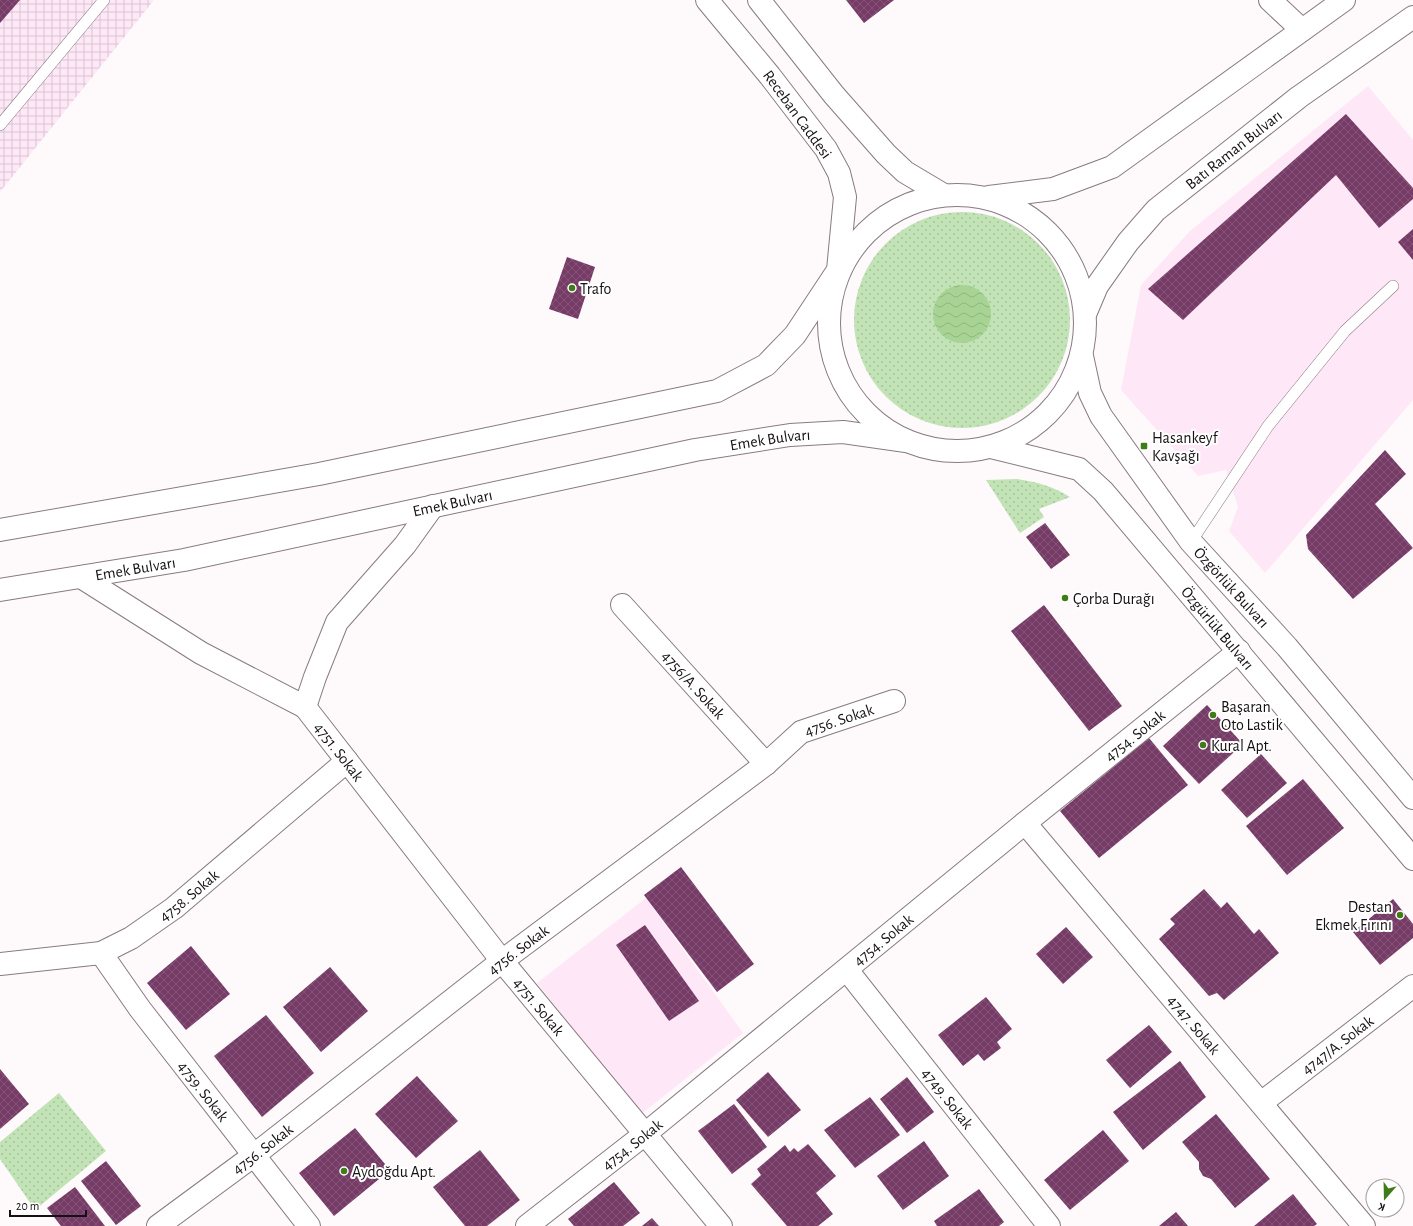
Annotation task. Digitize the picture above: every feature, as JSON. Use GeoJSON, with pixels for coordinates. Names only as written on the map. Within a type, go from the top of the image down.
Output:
{"type":"FeatureCollection","features":[{"type":"Feature","properties":{"kind":"main road","name":"Receban Caddesi"},"geometry":{"type":"LineString","coordinates":[[707,0],[770,76],[826,149],[839,173],[845,197],[838,270]]}},
{"type":"Feature","properties":{"kind":"main road"},"geometry":{"type":"LineString","coordinates":[[759,0],[834,95],[886,154],[905,172],[942,194]]}},
{"type":"Feature","properties":{"kind":"main road"},"geometry":{"type":"LineString","coordinates":[[1270,0],[1302,30]]}},
{"type":"Feature","properties":{"kind":"main road"},"geometry":{"type":"LineString","coordinates":[[0,530],[319,474],[717,391],[766,365],[795,335],[863,233],[899,207],[942,194],[987,197],[1053,189],[1112,167],[1344,0]]}},
{"type":"Feature","properties":{"kind":"main road","name":"Batı Raman Bulvarı"},"geometry":{"type":"LineString","coordinates":[[1086,312],[1097,286],[1128,242],[1156,210],[1299,97],[1413,17]]}},
{"type":"Feature","properties":{"kind":"main road"},"geometry":{"type":"LineString","coordinates":[[838,270],[828,309],[830,350],[845,388],[871,420],[906,441],[946,452],[991,447],[1032,428],[1063,396],[1082,356],[1086,312],[1076,273],[1055,238],[1024,212],[987,197]]}},
{"type":"Feature","properties":{"kind":"main road","name":"Özgörlük Bulvarı"},"geometry":{"type":"LineString","coordinates":[[1082,356],[1090,393],[1101,416],[1191,542],[1288,647],[1413,798]]}},
{"type":"Feature","properties":{"kind":"main road","name":"Emek Bulvarı"},"geometry":{"type":"LineString","coordinates":[[0,590],[184,560],[695,450],[790,435],[843,432],[906,441]]}},
{"type":"Feature","properties":{"kind":"main road","name":"Özgürlük Bulvarı"},"geometry":{"type":"LineString","coordinates":[[991,447],[1079,469],[1103,491],[1413,859]]}},
{"type":"Feature","properties":{"kind":"main road"},"geometry":{"type":"LineString","coordinates":[[81,577],[201,653],[305,707],[315,676],[337,622],[405,545],[433,506]]}},
{"type":"Feature","properties":{"kind":"main road","name":"4756/A. Sokak"},"geometry":{"type":"LineString","coordinates":[[622,605],[766,764]]}},
{"type":"Feature","properties":{"kind":"main road","name":"4754. Sokak"},"geometry":{"type":"LineString","coordinates":[[527,1226],[645,1134],[1025,823],[1239,651]]}},
{"type":"Feature","properties":{"kind":"main road","name":"4756. Sokak"},"geometry":{"type":"LineString","coordinates":[[158,1226],[253,1156],[502,961],[766,764],[801,732],[894,701]]}},
{"type":"Feature","properties":{"kind":"main road","name":"4751. Sokak"},"geometry":{"type":"LineString","coordinates":[[305,707],[502,961],[721,1226]]}},
{"type":"Feature","properties":{"kind":"main road","name":"4758. Sokak"},"geometry":{"type":"LineString","coordinates":[[0,964],[101,953],[131,938],[174,908],[347,761]]}},
{"type":"Feature","properties":{"kind":"main road","name":"4747. Sokak"},"geometry":{"type":"LineString","coordinates":[[1025,823],[1364,1226]]}},
{"type":"Feature","properties":{"kind":"main road","name":"4759. Sokak"},"geometry":{"type":"LineString","coordinates":[[101,953],[140,1009],[309,1226]]}},
{"type":"Feature","properties":{"kind":"main road","name":"4749. Sokak"},"geometry":{"type":"LineString","coordinates":[[847,970],[1049,1226]]}},
{"type":"Feature","properties":{"kind":"main road","name":"4747/A. Sokak"},"geometry":{"type":"LineString","coordinates":[[1260,1103],[1413,986]]}},
{"type":"Feature","properties":{"kind":"lane"},"geometry":{"type":"LineString","coordinates":[[0,125],[104,0]]}},
{"type":"Feature","properties":{"kind":"lane"},"geometry":{"type":"LineString","coordinates":[[1191,542],[1268,426],[1345,331],[1393,286]]}},
{"type":"Feature","properties":{"kind":"shaded area"},"geometry":{"type":"Polygon","coordinates":[[[0,0],[154,0],[0,192],[0,0]]]}},
{"type":"Feature","properties":{"kind":"shaded area"},"geometry":{"type":"Polygon","coordinates":[[[1368,86],[1413,140],[1413,400],[1265,573],[1229,531],[1238,507],[1226,470],[1198,476],[1121,390],[1141,285],[1190,231],[1368,86]]]}},
{"type":"Feature","properties":{"kind":"shaded area"},"geometry":{"type":"Polygon","coordinates":[[[951,212],[973,212],[993,216],[1013,224],[1039,243],[1058,269],[1066,289],[1070,309],[1070,331],[1066,351],[1058,371],[1039,397],[1013,416],[993,424],[973,428],[951,428],[931,424],[911,416],[893,404],[878,389],[866,371],[858,351],[854,331],[854,309],[858,289],[866,269],[878,251],[893,236],[911,224],[931,216],[951,212]]]}},
{"type":"Feature","properties":{"kind":"shaded area"},"geometry":{"type":"Polygon","coordinates":[[[1017,479],[1044,485],[1070,497],[1039,509],[1044,517],[1020,533],[986,480],[1017,479]]]}},
{"type":"Feature","properties":{"kind":"shaded area"},"geometry":{"type":"Polygon","coordinates":[[[646,898],[743,1033],[640,1115],[537,983],[646,898]]]}},
{"type":"Feature","properties":{"kind":"shaded area"},"geometry":{"type":"Polygon","coordinates":[[[59,1093],[106,1151],[35,1210],[0,1159],[0,1142],[59,1093]]]}},
{"type":"Feature","properties":{"kind":"water"},"geometry":{"type":"Polygon","coordinates":[[[962,285],[973,287],[986,298],[989,303],[991,314],[989,325],[978,338],[973,341],[962,343],[951,341],[938,330],[935,325],[933,314],[935,303],[946,290],[951,287],[962,285]]]}},
{"type":"Feature","properties":{"kind":"building"},"geometry":{"type":"Polygon","coordinates":[[[0,0],[20,0],[0,23],[0,0]]]}},
{"type":"Feature","properties":{"kind":"building"},"geometry":{"type":"Polygon","coordinates":[[[846,0],[894,0],[864,23],[846,0]]]}},
{"type":"Feature","properties":{"kind":"building"},"geometry":{"type":"Polygon","coordinates":[[[1346,114],[1413,188],[1413,199],[1379,228],[1336,175],[1183,320],[1148,289],[1346,114]]]}},
{"type":"Feature","properties":{"kind":"building"},"geometry":{"type":"Polygon","coordinates":[[[1413,229],[1413,260],[1398,242],[1413,229]]]}},
{"type":"Feature","properties":{"kind":"building","name":"Trafo"},"geometry":{"type":"Polygon","coordinates":[[[567,257],[595,267],[578,319],[549,309],[567,257]]]}},
{"type":"Feature","properties":{"kind":"building"},"geometry":{"type":"Polygon","coordinates":[[[1385,450],[1406,474],[1375,504],[1413,548],[1353,599],[1308,549],[1306,535],[1385,450]]]}},
{"type":"Feature","properties":{"kind":"building"},"geometry":{"type":"Polygon","coordinates":[[[1045,523],[1070,555],[1051,569],[1026,537],[1045,523]]]}},
{"type":"Feature","properties":{"kind":"building"},"geometry":{"type":"Polygon","coordinates":[[[1044,605],[1122,706],[1089,731],[1011,631],[1044,605]]]}},
{"type":"Feature","properties":{"kind":"building","name":"Kural Apt."},"geometry":{"type":"Polygon","coordinates":[[[1207,705],[1243,744],[1199,784],[1163,746],[1207,705]]]}},
{"type":"Feature","properties":{"kind":"building"},"geometry":{"type":"Polygon","coordinates":[[[1149,738],[1188,785],[1099,858],[1060,811],[1149,738]]]}},
{"type":"Feature","properties":{"kind":"building"},"geometry":{"type":"Polygon","coordinates":[[[1261,754],[1287,783],[1247,818],[1221,790],[1261,754]]]}},
{"type":"Feature","properties":{"kind":"building"},"geometry":{"type":"Polygon","coordinates":[[[1303,779],[1344,828],[1287,875],[1246,826],[1303,779]]]}},
{"type":"Feature","properties":{"kind":"building"},"geometry":{"type":"Polygon","coordinates":[[[681,867],[754,964],[717,992],[644,895],[681,867]]]}},
{"type":"Feature","properties":{"kind":"building"},"geometry":{"type":"Polygon","coordinates":[[[1204,889],[1221,908],[1227,902],[1254,934],[1259,929],[1279,953],[1224,1000],[1217,993],[1209,996],[1159,939],[1175,924],[1170,919],[1204,889]]]}},
{"type":"Feature","properties":{"kind":"building"},"geometry":{"type":"Polygon","coordinates":[[[1393,899],[1413,924],[1413,938],[1380,965],[1353,932],[1393,899]]]}},
{"type":"Feature","properties":{"kind":"building"},"geometry":{"type":"Polygon","coordinates":[[[645,925],[699,1001],[669,1021],[616,945],[645,925]]]}},
{"type":"Feature","properties":{"kind":"building"},"geometry":{"type":"Polygon","coordinates":[[[1066,927],[1093,957],[1063,984],[1036,954],[1066,927]]]}},
{"type":"Feature","properties":{"kind":"building"},"geometry":{"type":"Polygon","coordinates":[[[191,946],[230,994],[186,1030],[147,983],[191,946]]]}},
{"type":"Feature","properties":{"kind":"building"},"geometry":{"type":"Polygon","coordinates":[[[330,967],[368,1011],[321,1052],[283,1007],[330,967]]]}},
{"type":"Feature","properties":{"kind":"building"},"geometry":{"type":"Polygon","coordinates":[[[986,997],[1012,1029],[997,1042],[1001,1048],[984,1061],[978,1054],[963,1066],[938,1035],[986,997]]]}},
{"type":"Feature","properties":{"kind":"building"},"geometry":{"type":"Polygon","coordinates":[[[266,1015],[314,1073],[262,1117],[214,1056],[266,1015]]]}},
{"type":"Feature","properties":{"kind":"building"},"geometry":{"type":"Polygon","coordinates":[[[1149,1025],[1172,1052],[1130,1088],[1106,1060],[1149,1025]]]}},
{"type":"Feature","properties":{"kind":"building"},"geometry":{"type":"Polygon","coordinates":[[[1180,1061],[1206,1097],[1143,1150],[1113,1112],[1180,1061]]]}},
{"type":"Feature","properties":{"kind":"building"},"geometry":{"type":"Polygon","coordinates":[[[0,1069],[29,1104],[0,1129],[0,1069]]]}},
{"type":"Feature","properties":{"kind":"building"},"geometry":{"type":"Polygon","coordinates":[[[768,1072],[801,1110],[768,1137],[736,1100],[768,1072]]]}},
{"type":"Feature","properties":{"kind":"building"},"geometry":{"type":"Polygon","coordinates":[[[417,1076],[458,1121],[416,1158],[375,1114],[417,1076]]]}},
{"type":"Feature","properties":{"kind":"building"},"geometry":{"type":"Polygon","coordinates":[[[907,1077],[934,1112],[907,1133],[880,1099],[907,1077]]]}},
{"type":"Feature","properties":{"kind":"building"},"geometry":{"type":"Polygon","coordinates":[[[870,1097],[900,1135],[855,1168],[824,1130],[870,1097]]]}},
{"type":"Feature","properties":{"kind":"building"},"geometry":{"type":"Polygon","coordinates":[[[734,1104],[767,1147],[732,1174],[698,1131],[734,1104]]]}},
{"type":"Feature","properties":{"kind":"building"},"geometry":{"type":"Polygon","coordinates":[[[1216,1114],[1270,1179],[1235,1208],[1211,1179],[1203,1176],[1199,1169],[1199,1162],[1182,1142],[1216,1114]]]}},
{"type":"Feature","properties":{"kind":"building","name":"Aydoğdu Apt."},"geometry":{"type":"Polygon","coordinates":[[[355,1128],[390,1170],[334,1216],[299,1173],[355,1128]]]}},
{"type":"Feature","properties":{"kind":"building"},"geometry":{"type":"Polygon","coordinates":[[[1103,1130],[1129,1161],[1070,1210],[1044,1180],[1103,1130]]]}},
{"type":"Feature","properties":{"kind":"building"},"geometry":{"type":"Polygon","coordinates":[[[924,1141],[949,1176],[903,1210],[877,1176],[924,1141]]]}},
{"type":"Feature","properties":{"kind":"building"},"geometry":{"type":"Polygon","coordinates":[[[808,1144],[836,1176],[816,1193],[833,1214],[818,1226],[787,1226],[751,1184],[761,1175],[757,1169],[785,1145],[790,1152],[794,1148],[798,1152],[808,1144]]]}},
{"type":"Feature","properties":{"kind":"building"},"geometry":{"type":"Polygon","coordinates":[[[480,1150],[520,1200],[487,1226],[465,1226],[433,1187],[480,1150]]]}},
{"type":"Feature","properties":{"kind":"building"},"geometry":{"type":"Polygon","coordinates":[[[106,1161],[141,1206],[116,1225],[81,1181],[106,1161]]]}},
{"type":"Feature","properties":{"kind":"building"},"geometry":{"type":"Polygon","coordinates":[[[614,1182],[640,1213],[623,1226],[574,1226],[568,1219],[614,1182]]]}},
{"type":"Feature","properties":{"kind":"building"},"geometry":{"type":"Polygon","coordinates":[[[75,1187],[105,1226],[61,1226],[47,1208],[75,1187]]]}},
{"type":"Feature","properties":{"kind":"building"},"geometry":{"type":"Polygon","coordinates":[[[979,1189],[1004,1222],[999,1226],[937,1226],[934,1221],[979,1189]]]}},
{"type":"Feature","properties":{"kind":"building"},"geometry":{"type":"Polygon","coordinates":[[[1293,1194],[1317,1224],[1314,1226],[1254,1226],[1293,1194]]]}},
{"type":"Feature","properties":{"kind":"building"},"geometry":{"type":"Polygon","coordinates":[[[1176,1212],[1188,1226],[1159,1226],[1176,1212]]]}},
{"type":"Feature","properties":{"kind":"building"},"geometry":{"type":"Polygon","coordinates":[[[652,1218],[659,1226],[642,1226],[652,1218]]]}},
{"type":"Feature","properties":{"kind":"place","name":"Trafo"},"geometry":{"type":"Point","coordinates":[572,288]}},
{"type":"Feature","properties":{"kind":"place","name":"Hasankeyf Kavşağı"},"geometry":{"type":"Point","coordinates":[1144,446]}},
{"type":"Feature","properties":{"kind":"place","name":"Çorba Durağı"},"geometry":{"type":"Point","coordinates":[1065,598]}},
{"type":"Feature","properties":{"kind":"place","name":"Başaran Oto Lastik"},"geometry":{"type":"Point","coordinates":[1213,715]}},
{"type":"Feature","properties":{"kind":"place","name":"Kural Apt."},"geometry":{"type":"Point","coordinates":[1203,745]}},
{"type":"Feature","properties":{"kind":"place","name":"Destan Ekmek Fırını"},"geometry":{"type":"Point","coordinates":[1400,915]}},
{"type":"Feature","properties":{"kind":"place","name":"Aydoğdu Apt."},"geometry":{"type":"Point","coordinates":[344,1171]}}]}
